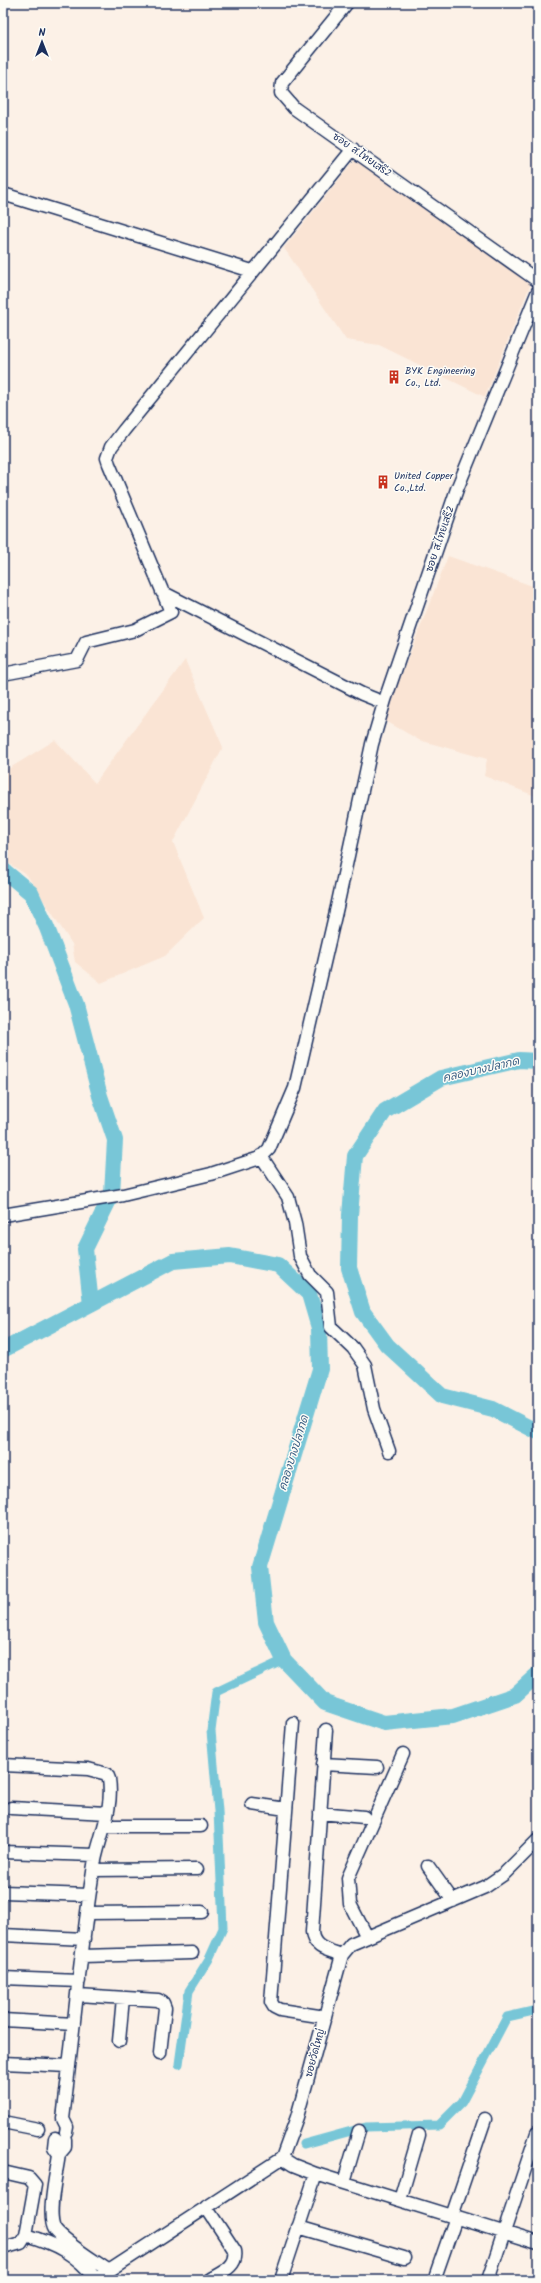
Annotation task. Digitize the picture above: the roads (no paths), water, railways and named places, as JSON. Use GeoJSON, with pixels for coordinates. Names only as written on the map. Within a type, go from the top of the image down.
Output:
{"type":"FeatureCollection","features":[{"type":"Feature","properties":{"kind":"street","name":"ซอย ส.ไทยเสรี2"},"geometry":{"type":"LineString","coordinates":[[347,3],[282,83],[280,89],[284,98],[294,108],[538,281]]}},
{"type":"Feature","properties":{"kind":"street"},"geometry":{"type":"LineString","coordinates":[[3,674],[77,660],[86,642],[141,627],[171,612],[108,464],[108,452],[121,433],[353,149]]}},
{"type":"Feature","properties":{"kind":"street"},"geometry":{"type":"LineString","coordinates":[[3,194],[252,271]]}},
{"type":"Feature","properties":{"kind":"street","name":"ซอย ส.ไทยเสรี2"},"geometry":{"type":"LineString","coordinates":[[261,1156],[269,1149],[295,1088],[337,907],[372,744],[385,700],[458,489],[538,291]]}},
{"type":"Feature","properties":{"kind":"street"},"geometry":{"type":"LineString","coordinates":[[162,592],[362,694],[382,702],[385,700]]}},
{"type":"Feature","properties":{"kind":"street"},"geometry":{"type":"LineString","coordinates":[[3,1215],[123,1195],[211,1174],[261,1156],[288,1197],[295,1223],[300,1256],[310,1275],[327,1292],[331,1327],[353,1348],[365,1365],[374,1409],[389,1451]]}},
{"type":"Feature","properties":{"kind":"street"},"geometry":{"type":"LineString","coordinates":[[293,1723],[271,2002],[274,2007],[280,2010],[325,2016]]}},
{"type":"Feature","properties":{"kind":"street"},"geometry":{"type":"LineString","coordinates":[[326,1730],[313,1940],[317,1945],[342,1956]]}},
{"type":"Feature","properties":{"kind":"street"},"geometry":{"type":"LineString","coordinates":[[367,1937],[350,1904],[348,1878],[403,1754]]}},
{"type":"Feature","properties":{"kind":"street"},"geometry":{"type":"LineString","coordinates":[[323,1764],[377,1766]]}},
{"type":"Feature","properties":{"kind":"street"},"geometry":{"type":"LineString","coordinates":[[3,1765],[88,1769],[106,1774],[110,1784],[106,1826],[96,1856],[87,1913],[63,2119],[67,2127],[60,2135],[54,2147],[59,2154],[51,2213],[55,2230],[109,2271]]}},
{"type":"Feature","properties":{"kind":"street"},"geometry":{"type":"LineString","coordinates":[[252,1804],[286,1808]]}},
{"type":"Feature","properties":{"kind":"street"},"geometry":{"type":"LineString","coordinates":[[11,1808],[107,1813]]}},
{"type":"Feature","properties":{"kind":"street"},"geometry":{"type":"LineString","coordinates":[[320,1813],[364,1817]]}},
{"type":"Feature","properties":{"kind":"street"},"geometry":{"type":"LineString","coordinates":[[106,1826],[201,1826]]}},
{"type":"Feature","properties":{"kind":"street","name":"ซอยวัดใหญ่"},"geometry":{"type":"LineString","coordinates":[[282,2158],[297,2117],[342,1956],[351,1944],[485,1887],[504,1874],[538,1840]]}},
{"type":"Feature","properties":{"kind":"street"},"geometry":{"type":"LineString","coordinates":[[3,1852],[96,1856]]}},
{"type":"Feature","properties":{"kind":"street"},"geometry":{"type":"LineString","coordinates":[[428,1866],[453,1901]]}},
{"type":"Feature","properties":{"kind":"street"},"geometry":{"type":"LineString","coordinates":[[93,1870],[197,1869]]}},
{"type":"Feature","properties":{"kind":"street"},"geometry":{"type":"LineString","coordinates":[[3,1892],[90,1895]]}},
{"type":"Feature","properties":{"kind":"street"},"geometry":{"type":"LineString","coordinates":[[87,1913],[202,1912]]}},
{"type":"Feature","properties":{"kind":"street"},"geometry":{"type":"LineString","coordinates":[[3,1935],[84,1939]]}},
{"type":"Feature","properties":{"kind":"street"},"geometry":{"type":"LineString","coordinates":[[82,1956],[192,1954]]}},
{"type":"Feature","properties":{"kind":"street"},"geometry":{"type":"LineString","coordinates":[[3,1978],[79,1981]]}},
{"type":"Feature","properties":{"kind":"street"},"geometry":{"type":"LineString","coordinates":[[78,1995],[158,2000],[163,2003],[165,2008],[160,2053]]}},
{"type":"Feature","properties":{"kind":"street"},"geometry":{"type":"LineString","coordinates":[[119,2040],[123,1998]]}},
{"type":"Feature","properties":{"kind":"street"},"geometry":{"type":"LineString","coordinates":[[3,2020],[74,2024]]}},
{"type":"Feature","properties":{"kind":"street"},"geometry":{"type":"LineString","coordinates":[[3,2063],[69,2066]]}},
{"type":"Feature","properties":{"kind":"street"},"geometry":{"type":"LineString","coordinates":[[434,2280],[485,2119]]}},
{"type":"Feature","properties":{"kind":"street"},"geometry":{"type":"LineString","coordinates":[[3,2122],[38,2129]]}},
{"type":"Feature","properties":{"kind":"street"},"geometry":{"type":"LineString","coordinates":[[344,2182],[359,2131]]}},
{"type":"Feature","properties":{"kind":"street"},"geometry":{"type":"LineString","coordinates":[[488,2280],[537,2133]]}},
{"type":"Feature","properties":{"kind":"street"},"geometry":{"type":"LineString","coordinates":[[400,2200],[419,2135]]}},
{"type":"Feature","properties":{"kind":"street"},"geometry":{"type":"LineString","coordinates":[[26,2235],[73,2254],[96,2280],[282,2158],[292,2165],[316,2174],[538,2243]]}},
{"type":"Feature","properties":{"kind":"street"},"geometry":{"type":"LineString","coordinates":[[3,2172],[29,2178],[35,2185],[26,2235],[21,2243],[3,2248]]}},
{"type":"Feature","properties":{"kind":"street"},"geometry":{"type":"LineString","coordinates":[[284,2279],[298,2227],[316,2174]]}},
{"type":"Feature","properties":{"kind":"street"},"geometry":{"type":"LineString","coordinates":[[206,2207],[235,2251],[236,2255],[232,2266],[209,2280]]}},
{"type":"Feature","properties":{"kind":"street"},"geometry":{"type":"LineString","coordinates":[[298,2227],[404,2258]]}},
{"type":"Feature","properties":{"kind":"waterway"},"geometry":{"type":"LineString","coordinates":[[3,870],[31,893],[47,928],[76,1004],[100,1096],[115,1140],[112,1194],[85,1249],[91,1304]]}},
{"type":"Feature","properties":{"kind":"waterway","name":"คลองบางปลากด"},"geometry":{"type":"LineString","coordinates":[[538,1061],[519,1060],[441,1078],[385,1111],[355,1156],[350,1215],[349,1268],[363,1312],[387,1345],[442,1396],[493,1409],[538,1432]]}},
{"type":"Feature","properties":{"kind":"waterway","name":"คลองบางปลากด"},"geometry":{"type":"LineString","coordinates":[[3,1350],[173,1261],[230,1256],[278,1265],[309,1294],[319,1328],[320,1369],[260,1567],[266,1622],[284,1660],[325,1703],[384,1723],[453,1716],[515,1695],[538,1674]]}},
{"type":"Feature","properties":{"kind":"waterway"},"geometry":{"type":"LineString","coordinates":[[179,2064],[189,1991],[209,1959],[223,1928],[218,1811],[211,1731],[216,1692],[284,1660]]}},
{"type":"Feature","properties":{"kind":"waterway"},"geometry":{"type":"LineString","coordinates":[[304,2144],[366,2127],[439,2125],[462,2102],[507,2017],[533,2011],[538,2012]]}},
{"type":"Feature","properties":{"kind":"place","name":"BYK Engineering Co., Ltd."},"geometry":{"type":"Point","coordinates":[394,377]}},
{"type":"Feature","properties":{"kind":"place","name":"United Copper Co.,Ltd."},"geometry":{"type":"Point","coordinates":[383,482]}}]}
